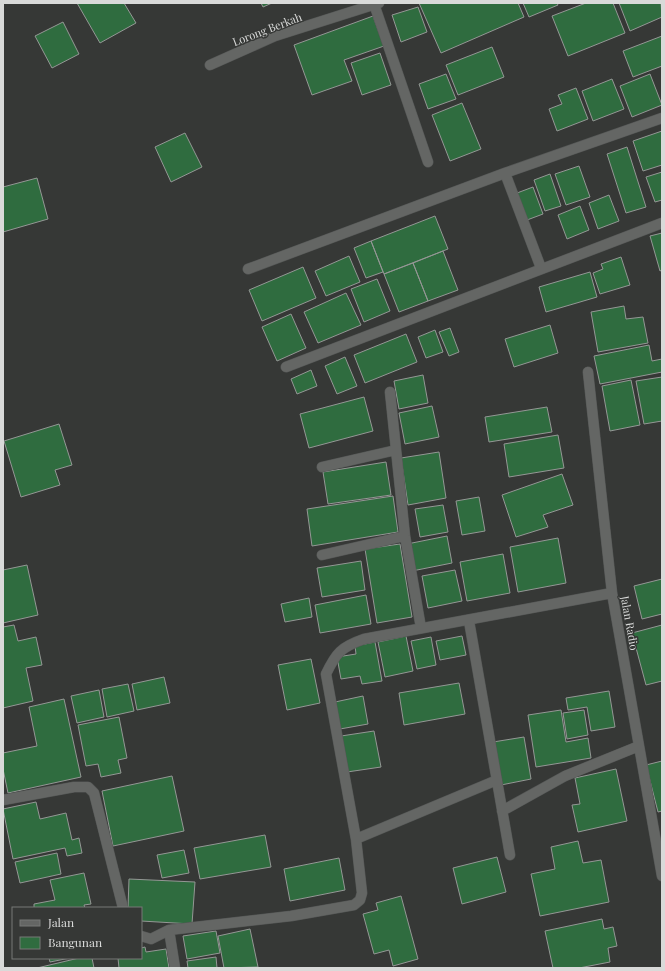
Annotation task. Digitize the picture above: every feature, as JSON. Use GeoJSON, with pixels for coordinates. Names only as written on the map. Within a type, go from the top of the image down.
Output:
{"type":"FeatureCollection","features":[{"type":"Feature","properties":{"kind":"street","name":"Lorong Berkah"},"geometry":{"type":"LineString","coordinates":[[210,65],[275,36],[376,4]]}},
{"type":"Feature","properties":{"kind":"street"},"geometry":{"type":"LineString","coordinates":[[376,4],[428,162]]}},
{"type":"Feature","properties":{"kind":"street"},"geometry":{"type":"LineString","coordinates":[[248,269],[505,173],[662,118]]}},
{"type":"Feature","properties":{"kind":"street"},"geometry":{"type":"LineString","coordinates":[[505,173],[540,268]]}},
{"type":"Feature","properties":{"kind":"street"},"geometry":{"type":"LineString","coordinates":[[286,367],[540,268],[662,223]]}},
{"type":"Feature","properties":{"kind":"street","name":"Jalan Radio"},"geometry":{"type":"LineString","coordinates":[[588,372],[612,593],[662,876]]}},
{"type":"Feature","properties":{"kind":"street"},"geometry":{"type":"LineString","coordinates":[[390,392],[405,536],[421,628]]}},
{"type":"Feature","properties":{"kind":"street"},"geometry":{"type":"LineString","coordinates":[[322,467],[396,450]]}},
{"type":"Feature","properties":{"kind":"street"},"geometry":{"type":"LineString","coordinates":[[322,555],[405,536]]}},
{"type":"Feature","properties":{"kind":"street"},"geometry":{"type":"LineString","coordinates":[[142,936],[151,939],[169,930],[291,916],[354,905],[360,900],[362,893],[356,839],[326,674],[335,655],[348,645],[364,639],[421,628],[469,621],[612,593]]}},
{"type":"Feature","properties":{"kind":"street"},"geometry":{"type":"LineString","coordinates":[[469,621],[510,855]]}},
{"type":"Feature","properties":{"kind":"street"},"geometry":{"type":"LineString","coordinates":[[502,812],[565,776],[639,746]]}},
{"type":"Feature","properties":{"kind":"street"},"geometry":{"type":"LineString","coordinates":[[356,839],[497,780]]}},
{"type":"Feature","properties":{"kind":"street"},"geometry":{"type":"LineString","coordinates":[[3,800],[74,787],[88,787],[94,793],[123,907]]}},
{"type":"Feature","properties":{"kind":"street"},"geometry":{"type":"LineString","coordinates":[[169,930],[175,968]]}},
{"type":"Feature","properties":{"kind":"building"},"geometry":{"type":"Polygon","coordinates":[[[77,3],[124,3],[136,23],[100,43],[77,3]]]}},
{"type":"Feature","properties":{"kind":"building"},"geometry":{"type":"Polygon","coordinates":[[[261,3],[272,3],[263,7],[261,3]]]}},
{"type":"Feature","properties":{"kind":"building"},"geometry":{"type":"Polygon","coordinates":[[[419,3],[518,3],[524,17],[441,53],[419,3]]]}},
{"type":"Feature","properties":{"kind":"building"},"geometry":{"type":"Polygon","coordinates":[[[523,3],[557,3],[558,5],[529,17],[523,3]]]}},
{"type":"Feature","properties":{"kind":"building"},"geometry":{"type":"Polygon","coordinates":[[[586,3],[613,3],[625,33],[568,56],[552,16],[586,3]]]}},
{"type":"Feature","properties":{"kind":"building"},"geometry":{"type":"Polygon","coordinates":[[[619,3],[661,3],[662,17],[630,31],[619,3]]]}},
{"type":"Feature","properties":{"kind":"building"},"geometry":{"type":"Polygon","coordinates":[[[418,7],[427,32],[401,42],[392,15],[418,7]]]}},
{"type":"Feature","properties":{"kind":"building"},"geometry":{"type":"Polygon","coordinates":[[[373,16],[384,46],[344,60],[352,81],[312,95],[294,45],[373,16]]]}},
{"type":"Feature","properties":{"kind":"building"},"geometry":{"type":"Polygon","coordinates":[[[63,22],[79,54],[52,68],[35,36],[63,22]]]}},
{"type":"Feature","properties":{"kind":"building"},"geometry":{"type":"Polygon","coordinates":[[[662,36],[662,66],[633,77],[623,51],[662,36]]]}},
{"type":"Feature","properties":{"kind":"building"},"geometry":{"type":"Polygon","coordinates":[[[492,47],[504,77],[458,95],[446,65],[492,47]]]}},
{"type":"Feature","properties":{"kind":"building"},"geometry":{"type":"Polygon","coordinates":[[[380,53],[391,85],[362,95],[351,63],[380,53]]]}},
{"type":"Feature","properties":{"kind":"building"},"geometry":{"type":"Polygon","coordinates":[[[446,74],[456,99],[428,109],[419,84],[446,74]]]}},
{"type":"Feature","properties":{"kind":"building"},"geometry":{"type":"Polygon","coordinates":[[[650,74],[662,105],[632,117],[620,86],[650,74]]]}},
{"type":"Feature","properties":{"kind":"building"},"geometry":{"type":"Polygon","coordinates":[[[612,79],[624,109],[593,121],[582,91],[612,79]]]}},
{"type":"Feature","properties":{"kind":"building"},"geometry":{"type":"Polygon","coordinates":[[[576,88],[588,119],[557,131],[549,109],[562,104],[558,95],[576,88]]]}},
{"type":"Feature","properties":{"kind":"building"},"geometry":{"type":"Polygon","coordinates":[[[462,103],[481,149],[450,161],[432,115],[462,103]]]}},
{"type":"Feature","properties":{"kind":"building"},"geometry":{"type":"Polygon","coordinates":[[[662,131],[662,165],[643,171],[633,141],[662,131]]]}},
{"type":"Feature","properties":{"kind":"building"},"geometry":{"type":"Polygon","coordinates":[[[185,133],[202,167],[171,182],[155,147],[185,133]]]}},
{"type":"Feature","properties":{"kind":"building"},"geometry":{"type":"Polygon","coordinates":[[[627,147],[646,207],[626,213],[607,154],[627,147]]]}},
{"type":"Feature","properties":{"kind":"building"},"geometry":{"type":"Polygon","coordinates":[[[579,166],[590,197],[566,205],[555,174],[579,166]]]}},
{"type":"Feature","properties":{"kind":"building"},"geometry":{"type":"Polygon","coordinates":[[[662,172],[662,200],[655,202],[646,177],[662,172]]]}},
{"type":"Feature","properties":{"kind":"building"},"geometry":{"type":"Polygon","coordinates":[[[550,174],[561,206],[545,211],[534,180],[550,174]]]}},
{"type":"Feature","properties":{"kind":"building"},"geometry":{"type":"Polygon","coordinates":[[[37,178],[48,219],[3,232],[3,187],[37,178]]]}},
{"type":"Feature","properties":{"kind":"building"},"geometry":{"type":"Polygon","coordinates":[[[533,187],[543,214],[527,220],[517,193],[533,187]]]}},
{"type":"Feature","properties":{"kind":"building"},"geometry":{"type":"Polygon","coordinates":[[[609,195],[619,221],[598,229],[589,203],[609,195]]]}},
{"type":"Feature","properties":{"kind":"building"},"geometry":{"type":"Polygon","coordinates":[[[580,206],[589,230],[567,239],[558,215],[580,206]]]}},
{"type":"Feature","properties":{"kind":"building"},"geometry":{"type":"Polygon","coordinates":[[[435,216],[448,249],[384,274],[371,241],[435,216]]]}},
{"type":"Feature","properties":{"kind":"building"},"geometry":{"type":"Polygon","coordinates":[[[662,233],[662,270],[660,271],[650,236],[662,233]]]}},
{"type":"Feature","properties":{"kind":"building"},"geometry":{"type":"Polygon","coordinates":[[[371,241],[383,272],[366,278],[354,248],[371,241]]]}},
{"type":"Feature","properties":{"kind":"building"},"geometry":{"type":"Polygon","coordinates":[[[443,251],[458,290],[428,301],[413,263],[443,251]]]}},
{"type":"Feature","properties":{"kind":"building"},"geometry":{"type":"Polygon","coordinates":[[[349,256],[360,282],[326,296],[315,271],[349,256]]]}},
{"type":"Feature","properties":{"kind":"building"},"geometry":{"type":"Polygon","coordinates":[[[621,257],[630,285],[600,294],[593,273],[603,269],[601,264],[621,257]]]}},
{"type":"Feature","properties":{"kind":"building"},"geometry":{"type":"Polygon","coordinates":[[[413,263],[428,301],[399,312],[384,274],[413,263]]]}},
{"type":"Feature","properties":{"kind":"building"},"geometry":{"type":"Polygon","coordinates":[[[303,267],[316,298],[262,321],[249,290],[303,267]]]}},
{"type":"Feature","properties":{"kind":"building"},"geometry":{"type":"Polygon","coordinates":[[[590,272],[597,297],[546,312],[539,287],[590,272]]]}},
{"type":"Feature","properties":{"kind":"building"},"geometry":{"type":"Polygon","coordinates":[[[377,279],[390,311],[364,322],[351,289],[377,279]]]}},
{"type":"Feature","properties":{"kind":"building"},"geometry":{"type":"Polygon","coordinates":[[[346,293],[361,325],[318,343],[304,312],[346,293]]]}},
{"type":"Feature","properties":{"kind":"building"},"geometry":{"type":"Polygon","coordinates":[[[624,306],[626,319],[643,317],[648,343],[598,352],[591,312],[624,306]]]}},
{"type":"Feature","properties":{"kind":"building"},"geometry":{"type":"Polygon","coordinates":[[[291,314],[306,348],[277,361],[262,327],[291,314]]]}},
{"type":"Feature","properties":{"kind":"building"},"geometry":{"type":"Polygon","coordinates":[[[550,325],[558,353],[514,367],[505,339],[550,325]]]}},
{"type":"Feature","properties":{"kind":"building"},"geometry":{"type":"Polygon","coordinates":[[[450,328],[459,352],[449,356],[439,332],[450,328]]]}},
{"type":"Feature","properties":{"kind":"building"},"geometry":{"type":"Polygon","coordinates":[[[435,330],[443,352],[426,358],[418,337],[435,330]]]}},
{"type":"Feature","properties":{"kind":"building"},"geometry":{"type":"Polygon","coordinates":[[[406,334],[417,362],[365,383],[354,355],[406,334]]]}},
{"type":"Feature","properties":{"kind":"building"},"geometry":{"type":"Polygon","coordinates":[[[649,345],[652,361],[662,359],[662,372],[600,384],[594,356],[649,345]]]}},
{"type":"Feature","properties":{"kind":"building"},"geometry":{"type":"Polygon","coordinates":[[[345,357],[357,386],[337,394],[325,366],[345,357]]]}},
{"type":"Feature","properties":{"kind":"building"},"geometry":{"type":"Polygon","coordinates":[[[311,370],[317,386],[297,394],[291,379],[311,370]]]}},
{"type":"Feature","properties":{"kind":"building"},"geometry":{"type":"Polygon","coordinates":[[[423,375],[428,403],[399,409],[394,381],[423,375]]]}},
{"type":"Feature","properties":{"kind":"building"},"geometry":{"type":"Polygon","coordinates":[[[662,377],[662,421],[644,424],[636,381],[662,377]]]}},
{"type":"Feature","properties":{"kind":"building"},"geometry":{"type":"Polygon","coordinates":[[[631,380],[640,425],[610,431],[602,386],[631,380]]]}},
{"type":"Feature","properties":{"kind":"building"},"geometry":{"type":"Polygon","coordinates":[[[364,397],[373,431],[309,448],[300,414],[364,397]]]}},
{"type":"Feature","properties":{"kind":"building"},"geometry":{"type":"Polygon","coordinates":[[[432,406],[439,437],[405,444],[399,413],[432,406]]]}},
{"type":"Feature","properties":{"kind":"building"},"geometry":{"type":"Polygon","coordinates":[[[547,407],[552,432],[489,442],[485,417],[547,407]]]}},
{"type":"Feature","properties":{"kind":"building"},"geometry":{"type":"Polygon","coordinates":[[[59,424],[72,465],[55,470],[60,485],[21,497],[4,441],[59,424]]]}},
{"type":"Feature","properties":{"kind":"building"},"geometry":{"type":"Polygon","coordinates":[[[558,435],[564,468],[509,477],[504,444],[558,435]]]}},
{"type":"Feature","properties":{"kind":"building"},"geometry":{"type":"Polygon","coordinates":[[[439,452],[446,498],[408,505],[401,458],[439,452]]]}},
{"type":"Feature","properties":{"kind":"building"},"geometry":{"type":"Polygon","coordinates":[[[386,462],[391,495],[328,504],[323,472],[386,462]]]}},
{"type":"Feature","properties":{"kind":"building"},"geometry":{"type":"Polygon","coordinates":[[[562,474],[573,505],[543,515],[548,527],[516,537],[502,495],[562,474]]]}},
{"type":"Feature","properties":{"kind":"building"},"geometry":{"type":"Polygon","coordinates":[[[393,496],[398,532],[312,546],[307,509],[393,496]]]}},
{"type":"Feature","properties":{"kind":"building"},"geometry":{"type":"Polygon","coordinates":[[[479,497],[485,531],[462,535],[456,501],[479,497]]]}},
{"type":"Feature","properties":{"kind":"building"},"geometry":{"type":"Polygon","coordinates":[[[443,505],[448,532],[420,537],[415,509],[443,505]]]}},
{"type":"Feature","properties":{"kind":"building"},"geometry":{"type":"Polygon","coordinates":[[[447,536],[452,563],[412,571],[407,544],[447,536]]]}},
{"type":"Feature","properties":{"kind":"building"},"geometry":{"type":"Polygon","coordinates":[[[558,538],[566,583],[518,592],[510,547],[558,538]]]}},
{"type":"Feature","properties":{"kind":"building"},"geometry":{"type":"Polygon","coordinates":[[[400,544],[412,617],[377,623],[365,549],[400,544]]]}},
{"type":"Feature","properties":{"kind":"building"},"geometry":{"type":"Polygon","coordinates":[[[503,554],[510,593],[467,601],[460,562],[503,554]]]}},
{"type":"Feature","properties":{"kind":"building"},"geometry":{"type":"Polygon","coordinates":[[[361,561],[365,590],[322,597],[317,568],[361,561]]]}},
{"type":"Feature","properties":{"kind":"building"},"geometry":{"type":"Polygon","coordinates":[[[27,565],[38,615],[3,623],[3,570],[27,565]]]}},
{"type":"Feature","properties":{"kind":"building"},"geometry":{"type":"Polygon","coordinates":[[[455,570],[462,601],[428,608],[422,576],[455,570]]]}},
{"type":"Feature","properties":{"kind":"building"},"geometry":{"type":"Polygon","coordinates":[[[662,579],[662,614],[642,619],[634,586],[662,579]]]}},
{"type":"Feature","properties":{"kind":"building"},"geometry":{"type":"Polygon","coordinates":[[[366,595],[371,624],[320,633],[315,605],[366,595]]]}},
{"type":"Feature","properties":{"kind":"building"},"geometry":{"type":"Polygon","coordinates":[[[309,598],[312,617],[285,622],[281,604],[309,598]]]}},
{"type":"Feature","properties":{"kind":"building"},"geometry":{"type":"Polygon","coordinates":[[[14,625],[18,641],[36,637],[42,665],[26,668],[33,701],[3,708],[3,627],[14,625]]]}},
{"type":"Feature","properties":{"kind":"building"},"geometry":{"type":"Polygon","coordinates":[[[662,625],[662,681],[646,685],[632,633],[662,625]]]}},
{"type":"Feature","properties":{"kind":"building"},"geometry":{"type":"Polygon","coordinates":[[[406,636],[413,671],[385,677],[378,642],[406,636]]]}},
{"type":"Feature","properties":{"kind":"building"},"geometry":{"type":"Polygon","coordinates":[[[462,636],[466,655],[440,660],[436,641],[462,636]]]}},
{"type":"Feature","properties":{"kind":"building"},"geometry":{"type":"Polygon","coordinates":[[[431,637],[436,665],[417,669],[411,641],[431,637]]]}},
{"type":"Feature","properties":{"kind":"building"},"geometry":{"type":"Polygon","coordinates":[[[375,642],[382,681],[362,684],[360,676],[341,679],[337,657],[356,654],[355,646],[375,642]]]}},
{"type":"Feature","properties":{"kind":"building"},"geometry":{"type":"Polygon","coordinates":[[[311,659],[320,703],[287,710],[278,665],[311,659]]]}},
{"type":"Feature","properties":{"kind":"building"},"geometry":{"type":"Polygon","coordinates":[[[164,677],[170,703],[137,710],[132,684],[164,677]]]}},
{"type":"Feature","properties":{"kind":"building"},"geometry":{"type":"Polygon","coordinates":[[[459,683],[465,714],[404,725],[399,693],[459,683]]]}},
{"type":"Feature","properties":{"kind":"building"},"geometry":{"type":"Polygon","coordinates":[[[128,684],[134,711],[107,717],[102,689],[128,684]]]}},
{"type":"Feature","properties":{"kind":"building"},"geometry":{"type":"Polygon","coordinates":[[[99,690],[104,717],[77,723],[71,696],[99,690]]]}},
{"type":"Feature","properties":{"kind":"building"},"geometry":{"type":"Polygon","coordinates":[[[609,691],[615,727],[591,731],[587,707],[568,710],[566,698],[609,691]]]}},
{"type":"Feature","properties":{"kind":"building"},"geometry":{"type":"Polygon","coordinates":[[[363,696],[368,724],[340,729],[335,702],[363,696]]]}},
{"type":"Feature","properties":{"kind":"building"},"geometry":{"type":"Polygon","coordinates":[[[64,699],[81,777],[8,793],[3,769],[3,753],[37,746],[29,707],[64,699]]]}},
{"type":"Feature","properties":{"kind":"building"},"geometry":{"type":"Polygon","coordinates":[[[561,710],[566,742],[588,738],[591,758],[536,767],[528,715],[561,710]]]}},
{"type":"Feature","properties":{"kind":"building"},"geometry":{"type":"Polygon","coordinates":[[[584,710],[588,735],[567,739],[563,713],[584,710]]]}},
{"type":"Feature","properties":{"kind":"building"},"geometry":{"type":"Polygon","coordinates":[[[119,717],[127,758],[118,760],[121,773],[101,777],[98,764],[86,766],[78,725],[119,717]]]}},
{"type":"Feature","properties":{"kind":"building"},"geometry":{"type":"Polygon","coordinates":[[[374,731],[381,767],[347,772],[341,736],[374,731]]]}},
{"type":"Feature","properties":{"kind":"building"},"geometry":{"type":"Polygon","coordinates":[[[524,737],[531,779],[501,785],[493,742],[524,737]]]}},
{"type":"Feature","properties":{"kind":"building"},"geometry":{"type":"Polygon","coordinates":[[[662,761],[662,811],[658,812],[646,765],[662,761]]]}},
{"type":"Feature","properties":{"kind":"building"},"geometry":{"type":"Polygon","coordinates":[[[616,769],[627,821],[578,832],[572,805],[580,804],[575,778],[616,769]]]}},
{"type":"Feature","properties":{"kind":"building"},"geometry":{"type":"Polygon","coordinates":[[[172,776],[184,831],[113,846],[102,791],[172,776]]]}},
{"type":"Feature","properties":{"kind":"building"},"geometry":{"type":"Polygon","coordinates":[[[36,802],[40,819],[66,813],[72,840],[79,838],[82,853],[67,856],[65,848],[13,859],[3,809],[36,802]]]}},
{"type":"Feature","properties":{"kind":"building"},"geometry":{"type":"Polygon","coordinates":[[[265,835],[271,867],[200,879],[194,848],[265,835]]]}},
{"type":"Feature","properties":{"kind":"building"},"geometry":{"type":"Polygon","coordinates":[[[578,841],[583,863],[601,860],[609,902],[540,916],[531,874],[555,869],[551,847],[578,841]]]}},
{"type":"Feature","properties":{"kind":"building"},"geometry":{"type":"Polygon","coordinates":[[[184,850],[189,873],[162,878],[157,855],[184,850]]]}},
{"type":"Feature","properties":{"kind":"building"},"geometry":{"type":"Polygon","coordinates":[[[57,853],[61,874],[20,883],[15,862],[57,853]]]}},
{"type":"Feature","properties":{"kind":"building"},"geometry":{"type":"Polygon","coordinates":[[[497,857],[506,892],[462,904],[453,868],[497,857]]]}},
{"type":"Feature","properties":{"kind":"building"},"geometry":{"type":"Polygon","coordinates":[[[339,858],[345,890],[290,901],[284,869],[339,858]]]}},
{"type":"Feature","properties":{"kind":"building"},"geometry":{"type":"Polygon","coordinates":[[[84,873],[91,904],[84,905],[85,907],[34,907],[34,904],[55,900],[50,880],[84,873]]]}},
{"type":"Feature","properties":{"kind":"building"},"geometry":{"type":"Polygon","coordinates":[[[129,879],[195,882],[192,924],[142,921],[142,907],[128,907],[129,879]]]}},
{"type":"Feature","properties":{"kind":"building"},"geometry":{"type":"Polygon","coordinates":[[[401,896],[418,959],[393,966],[389,950],[374,954],[363,914],[378,910],[376,903],[401,896]]]}},
{"type":"Feature","properties":{"kind":"building"},"geometry":{"type":"Polygon","coordinates":[[[602,919],[604,929],[613,927],[617,946],[608,948],[610,962],[579,968],[553,968],[545,931],[602,919]]]}},
{"type":"Feature","properties":{"kind":"building"},"geometry":{"type":"Polygon","coordinates":[[[250,929],[258,967],[224,968],[218,936],[250,929]]]}},
{"type":"Feature","properties":{"kind":"building"},"geometry":{"type":"Polygon","coordinates":[[[216,931],[220,953],[187,959],[183,936],[216,931]]]}},
{"type":"Feature","properties":{"kind":"building"},"geometry":{"type":"Polygon","coordinates":[[[145,947],[146,952],[166,949],[169,968],[119,968],[118,959],[142,959],[142,948],[145,947]]]}},
{"type":"Feature","properties":{"kind":"building"},"geometry":{"type":"Polygon","coordinates":[[[216,957],[217,968],[188,968],[187,961],[216,957]]]}},
{"type":"Feature","properties":{"kind":"building"},"geometry":{"type":"Polygon","coordinates":[[[49,959],[65,959],[50,962],[49,959]]]}},
{"type":"Feature","properties":{"kind":"building"},"geometry":{"type":"Polygon","coordinates":[[[75,959],[92,959],[94,968],[37,968],[75,959]]]}}]}
